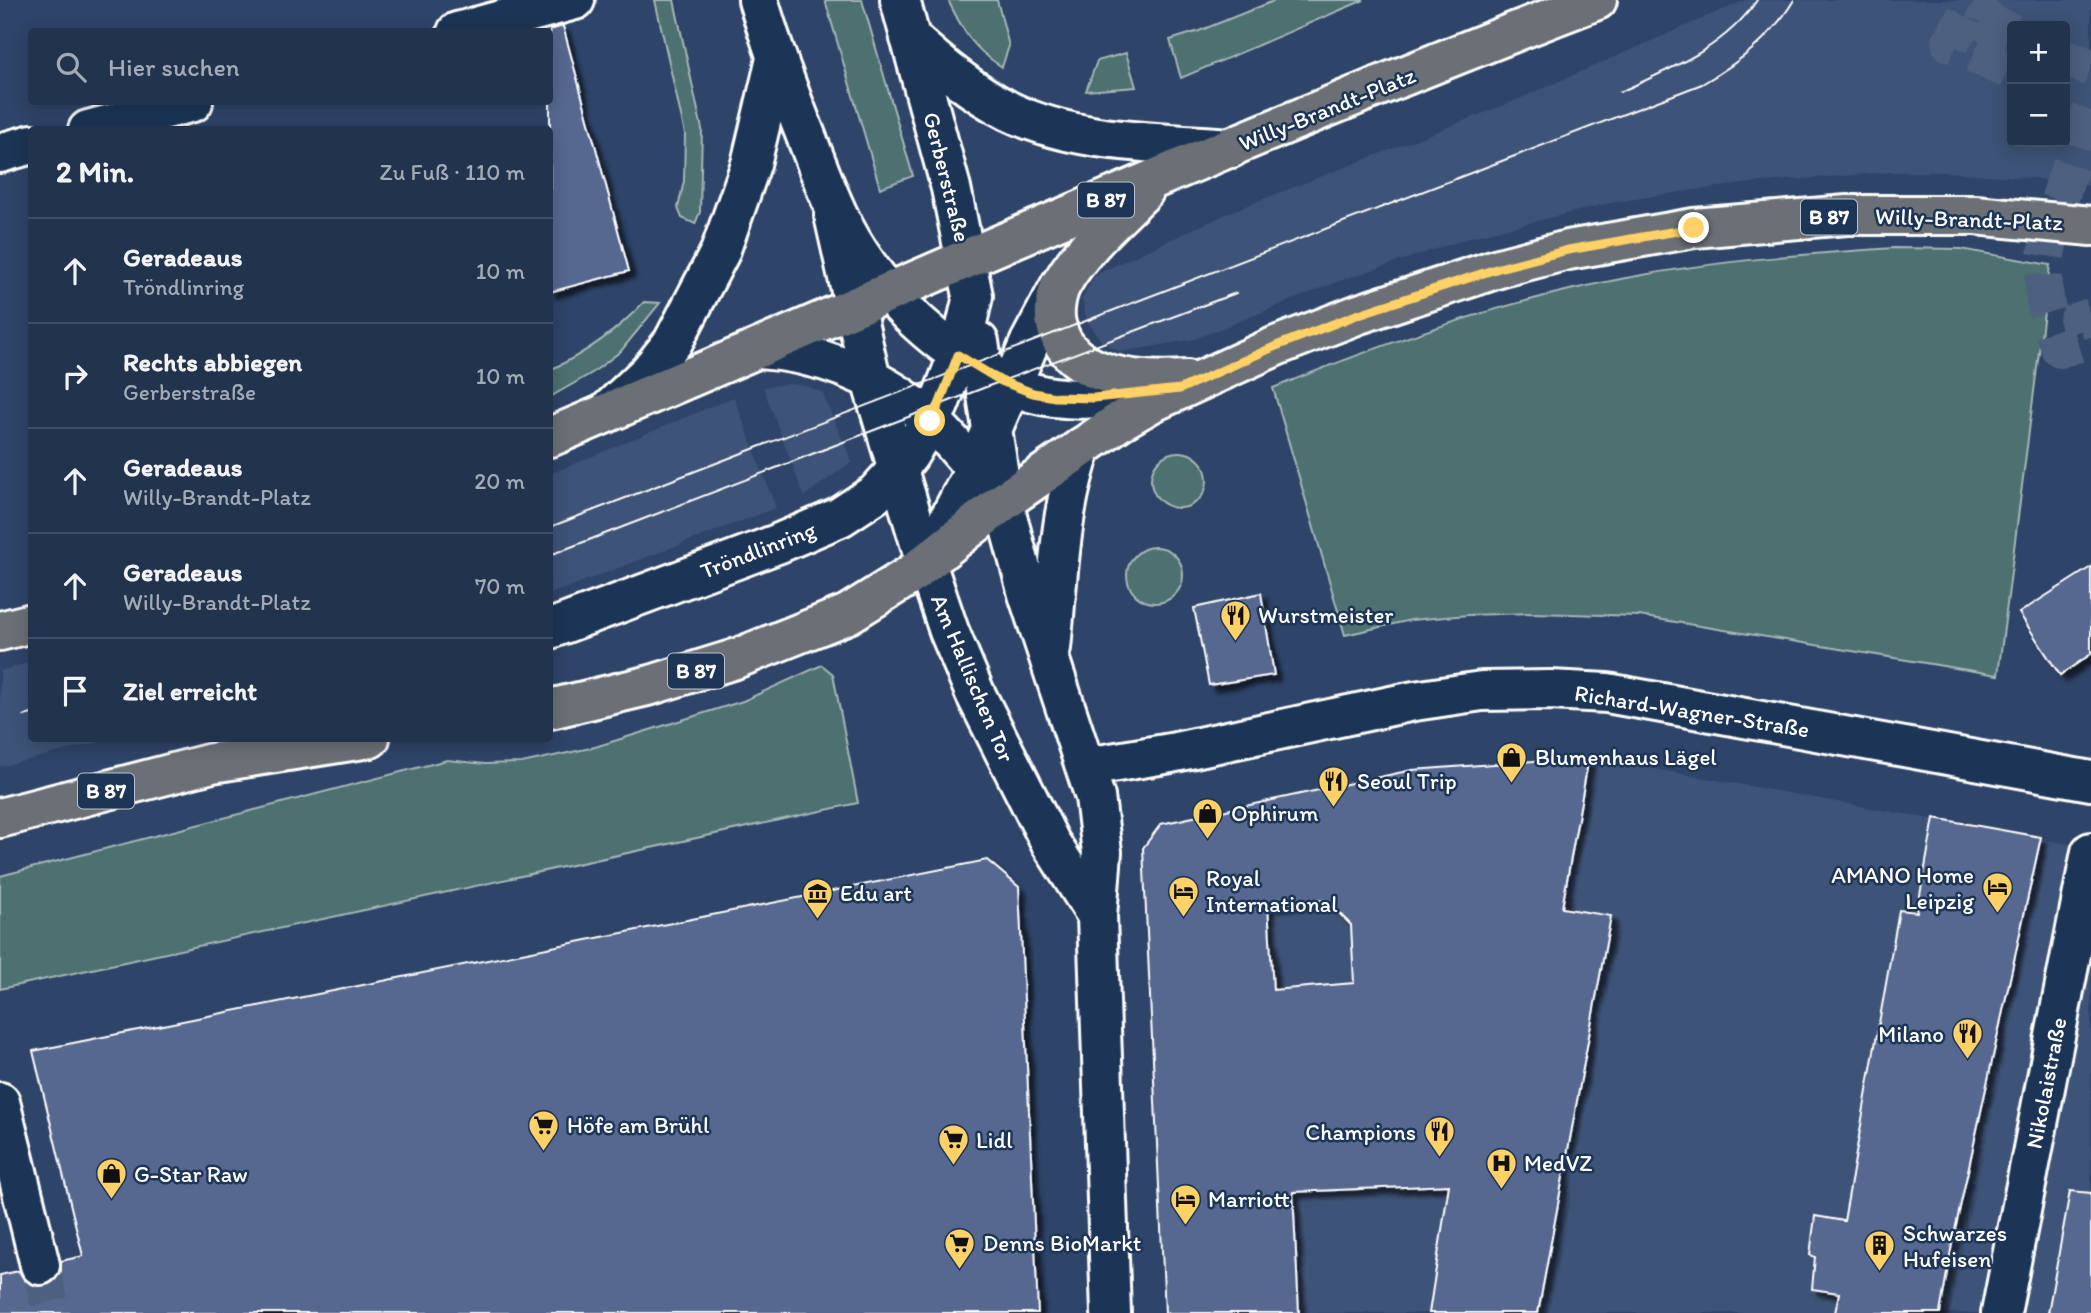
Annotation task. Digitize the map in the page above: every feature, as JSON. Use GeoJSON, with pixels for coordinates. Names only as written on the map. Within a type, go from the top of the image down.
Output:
{"type":"FeatureCollection","features":[{"type":"Feature","properties":{"kind":"main road","name":"Willy-Brandt-Platz"},"geometry":{"type":"LineString","coordinates":[[967,259],[1597,0]]}},
{"type":"Feature","properties":{"kind":"main road"},"geometry":{"type":"LineString","coordinates":[[1155,180],[1093,244],[1061,284],[1055,309],[1058,332],[1073,354],[1102,372],[1142,381],[1190,384]]}},
{"type":"Feature","properties":{"kind":"main road","name":"Willy-Brandt-Platz"},"geometry":{"type":"LineString","coordinates":[[1190,384],[1359,314],[1499,268],[1568,250],[1694,228],[1860,215],[1975,215],[2091,226]]}},
{"type":"Feature","properties":{"kind":"main road","name":"B 87"},"geometry":{"type":"LineString","coordinates":[[553,436],[967,259]]}},
{"type":"Feature","properties":{"kind":"main road","name":"B 87"},"geometry":{"type":"LineString","coordinates":[[553,708],[651,685],[735,659],[812,630],[858,608],[926,563],[990,511],[1082,447],[1141,409],[1190,384]]}},
{"type":"Feature","properties":{"kind":"main road"},"geometry":{"type":"LineString","coordinates":[[0,631],[28,624]]}},
{"type":"Feature","properties":{"kind":"main road","name":"B 87"},"geometry":{"type":"LineString","coordinates":[[0,818],[212,763],[345,742]]}},
{"type":"Feature","properties":{"kind":"street"},"geometry":{"type":"LineString","coordinates":[[472,28],[575,0]]}},
{"type":"Feature","properties":{"kind":"street"},"geometry":{"type":"LineString","coordinates":[[758,0],[776,59],[830,197],[856,247],[890,292],[926,329],[984,370],[992,432],[990,511]]}},
{"type":"Feature","properties":{"kind":"street","name":"Gerberstraße"},"geometry":{"type":"LineString","coordinates":[[900,0],[951,188],[967,259],[984,370]]}},
{"type":"Feature","properties":{"kind":"street"},"geometry":{"type":"LineString","coordinates":[[910,38],[960,81],[984,97],[1032,121],[1113,139],[1231,149]]}},
{"type":"Feature","properties":{"kind":"street"},"geometry":{"type":"LineString","coordinates":[[606,413],[649,372],[673,342],[720,252],[751,164],[776,59]]}},
{"type":"Feature","properties":{"kind":"street"},"geometry":{"type":"LineString","coordinates":[[103,126],[182,105]]}},
{"type":"Feature","properties":{"kind":"street"},"geometry":{"type":"LineString","coordinates":[[194,105],[200,126]]}},
{"type":"Feature","properties":{"kind":"street"},"geometry":{"type":"LineString","coordinates":[[0,153],[28,145]]}},
{"type":"Feature","properties":{"kind":"street"},"geometry":{"type":"LineString","coordinates":[[830,197],[853,308]]}},
{"type":"Feature","properties":{"kind":"street"},"geometry":{"type":"LineString","coordinates":[[984,370],[1030,342],[1061,284]]}},
{"type":"Feature","properties":{"kind":"street","name":"Am Hallischen Tor"},"geometry":{"type":"LineString","coordinates":[[853,308],[884,426],[948,631],[975,693],[1050,842],[1097,916]]}},
{"type":"Feature","properties":{"kind":"street"},"geometry":{"type":"LineString","coordinates":[[759,349],[788,350],[812,357],[871,380],[934,413],[975,469],[990,511],[1028,594],[1087,767],[1095,797],[1102,852],[1097,916],[1111,1313]]}},
{"type":"Feature","properties":{"kind":"street","name":"Willy-Brandt-Platz"},"geometry":{"type":"LineString","coordinates":[[984,370],[1044,395],[1080,398],[1190,384]]}},
{"type":"Feature","properties":{"kind":"street","name":"Tröndlinring"},"geometry":{"type":"LineString","coordinates":[[553,628],[816,528],[861,505],[875,494],[909,455],[934,413],[984,370]]}},
{"type":"Feature","properties":{"kind":"street"},"geometry":{"type":"LineString","coordinates":[[926,563],[992,432]]}},
{"type":"Feature","properties":{"kind":"street"},"geometry":{"type":"LineString","coordinates":[[1051,657],[1068,506],[1073,474],[1082,447]]}},
{"type":"Feature","properties":{"kind":"street","name":"Richard-Wagner-Straße"},"geometry":{"type":"LineString","coordinates":[[1087,767],[1171,753],[1333,716],[1414,701],[1482,691],[1550,690],[1607,692],[2091,781]]}},
{"type":"Feature","properties":{"kind":"street"},"geometry":{"type":"LineString","coordinates":[[212,763],[264,742]]}},
{"type":"Feature","properties":{"kind":"street","name":"Nikolaistraße"},"geometry":{"type":"LineString","coordinates":[[2001,1313],[2091,852]]}},
{"type":"Feature","properties":{"kind":"street"},"geometry":{"type":"LineString","coordinates":[[0,1102],[40,1265]]}},
{"type":"Feature","properties":{"kind":"shaded area"},"geometry":{"type":"Polygon","coordinates":[[[1745,0],[2091,0],[2091,186],[2030,178],[1943,172],[1892,172],[1751,183],[1610,203],[1472,237],[1337,282],[1195,339],[1121,352],[1102,342],[1087,321],[1082,299],[1094,277],[1235,210],[1507,104],[1745,0]]]}},
{"type":"Feature","properties":{"kind":"shaded area"},"geometry":{"type":"Polygon","coordinates":[[[789,384],[822,392],[852,462],[804,496],[763,387],[789,384]]]}},
{"type":"Feature","properties":{"kind":"shaded area"},"geometry":{"type":"Polygon","coordinates":[[[734,397],[776,508],[553,593],[553,473],[734,397]]]}},
{"type":"Feature","properties":{"kind":"shaded area"},"geometry":{"type":"Polygon","coordinates":[[[28,663],[28,742],[99,742],[0,767],[0,671],[28,663]]]}},
{"type":"Feature","properties":{"kind":"shaded area"},"geometry":{"type":"Polygon","coordinates":[[[1589,757],[2091,848],[2091,1313],[1165,1313],[1143,848],[1161,824],[1412,770],[1589,757]]]}},
{"type":"Feature","properties":{"kind":"green space"},"geometry":{"type":"Polygon","coordinates":[[[655,0],[674,0],[702,129],[700,212],[695,224],[682,218],[678,208],[684,181],[685,134],[655,0]]]}},
{"type":"Feature","properties":{"kind":"green space"},"geometry":{"type":"Polygon","coordinates":[[[825,0],[862,0],[913,176],[880,188],[825,0]]]}},
{"type":"Feature","properties":{"kind":"green space"},"geometry":{"type":"Polygon","coordinates":[[[948,0],[997,0],[1009,46],[1002,67],[969,38],[948,0]]]}},
{"type":"Feature","properties":{"kind":"green space"},"geometry":{"type":"Polygon","coordinates":[[[1276,0],[1364,0],[1181,78],[1170,40],[1276,0]]]}},
{"type":"Feature","properties":{"kind":"green space"},"geometry":{"type":"Polygon","coordinates":[[[1126,53],[1136,87],[1086,91],[1097,61],[1126,53]]]}},
{"type":"Feature","properties":{"kind":"green space"},"geometry":{"type":"Polygon","coordinates":[[[1894,248],[1961,249],[2050,265],[1998,675],[1639,616],[1533,613],[1468,615],[1411,620],[1345,635],[1273,388],[1446,324],[1580,287],[1726,263],[1894,248]]]}},
{"type":"Feature","properties":{"kind":"green space"},"geometry":{"type":"Polygon","coordinates":[[[644,302],[660,303],[621,351],[592,373],[553,395],[553,368],[576,356],[623,322],[644,302]]]}},
{"type":"Feature","properties":{"kind":"green space"},"geometry":{"type":"Polygon","coordinates":[[[1179,452],[1190,454],[1199,460],[1205,469],[1205,491],[1199,500],[1190,506],[1179,508],[1168,506],[1159,500],[1153,491],[1151,480],[1153,469],[1159,460],[1168,454],[1179,452]]]}},
{"type":"Feature","properties":{"kind":"green space"},"geometry":{"type":"Polygon","coordinates":[[[1155,547],[1166,549],[1175,555],[1181,564],[1181,586],[1175,595],[1166,601],[1155,603],[1144,601],[1135,595],[1129,586],[1127,575],[1129,564],[1135,555],[1144,549],[1155,547]]]}},
{"type":"Feature","properties":{"kind":"green space"},"geometry":{"type":"Polygon","coordinates":[[[822,665],[833,674],[858,803],[0,989],[0,876],[447,760],[485,764],[522,763],[595,747],[743,701],[822,665]]]}},
{"type":"Feature","properties":{"kind":"building"},"geometry":{"type":"Polygon","coordinates":[[[563,26],[629,271],[553,291],[553,126],[550,126],[550,105],[553,105],[553,29],[563,26]]]}},
{"type":"Feature","properties":{"kind":"building"},"geometry":{"type":"Polygon","coordinates":[[[2091,567],[2091,654],[2060,675],[2019,613],[2091,567]]]}},
{"type":"Feature","properties":{"kind":"building","name":"Wurstmeister"},"geometry":{"type":"Polygon","coordinates":[[[1261,593],[1274,675],[1209,685],[1194,608],[1261,593]]]}},
{"type":"Feature","properties":{"kind":"building"},"geometry":{"type":"Polygon","coordinates":[[[1589,757],[1562,908],[1611,916],[1538,1313],[1429,1313],[1449,1185],[1293,1192],[1299,1313],[1165,1313],[1143,848],[1161,824],[1412,770],[1589,757]],[[1326,900],[1268,905],[1273,990],[1354,983],[1351,925],[1326,900]]]}},
{"type":"Feature","properties":{"kind":"building"},"geometry":{"type":"Polygon","coordinates":[[[1934,818],[2041,837],[1952,1244],[1940,1313],[1835,1313],[1839,1293],[1812,1289],[1815,1257],[1810,1255],[1815,1216],[1844,1221],[1899,910],[1917,912],[1934,818]]]}},
{"type":"Feature","properties":{"kind":"building","name":"Höfe am Brühl"},"geometry":{"type":"Polygon","coordinates":[[[987,860],[1019,887],[1038,1313],[0,1313],[0,1275],[19,1271],[25,1281],[35,1286],[45,1286],[56,1280],[61,1272],[61,1261],[83,1256],[33,1051],[987,860]]]}},
{"type":"Feature","properties":{"kind":"building"},"geometry":{"type":"Polygon","coordinates":[[[2070,1191],[2091,1193],[2091,1313],[2048,1313],[2070,1191]]]}},
{"type":"Feature","properties":{"kind":"tunnel"},"geometry":{"type":"LineString","coordinates":[[2007,31],[1986,18],[1985,22],[1967,14],[1950,43],[2007,70]]}},
{"type":"Feature","properties":{"kind":"tunnel"},"geometry":{"type":"LineString","coordinates":[[2070,59],[2091,68]]}},
{"type":"Feature","properties":{"kind":"tunnel"},"geometry":{"type":"LineString","coordinates":[[2091,111],[2058,204],[2046,254],[2044,277],[2046,304],[2060,349],[2085,341],[2078,321],[2091,317]]}},
{"type":"Feature","properties":{"kind":"tunnel"},"geometry":{"type":"LineString","coordinates":[[40,1265],[52,1313]]}},
{"type":"Feature","properties":{"kind":"tram line"},"geometry":{"type":"LineString","coordinates":[[1620,92],[1677,65],[1713,44],[1744,17],[1757,0]]}},
{"type":"Feature","properties":{"kind":"tram line"},"geometry":{"type":"LineString","coordinates":[[553,526],[1702,84],[1754,48],[1794,0]]}},
{"type":"Feature","properties":{"kind":"tram line"},"geometry":{"type":"LineString","coordinates":[[553,554],[1236,293]]}},
{"type":"Feature","properties":{"kind":"tram line"},"geometry":{"type":"LineString","coordinates":[[24,716],[28,715]]}},
{"type":"Feature","properties":{"kind":"place","name":"Wurstmeister"},"geometry":{"type":"Point","coordinates":[1235,642]}},
{"type":"Feature","properties":{"kind":"place","name":"Blumenhaus Lägel"},"geometry":{"type":"Point","coordinates":[1512,784]}},
{"type":"Feature","properties":{"kind":"place","name":"Seoul Trip"},"geometry":{"type":"Point","coordinates":[1334,808]}},
{"type":"Feature","properties":{"kind":"place","name":"Ophirum"},"geometry":{"type":"Point","coordinates":[1208,840]}},
{"type":"Feature","properties":{"kind":"place","name":"AMANO Home Leipzig"},"geometry":{"type":"Point","coordinates":[1997,915]}},
{"type":"Feature","properties":{"kind":"place","name":"Royal International"},"geometry":{"type":"Point","coordinates":[1183,918]}},
{"type":"Feature","properties":{"kind":"place","name":"Edu art"},"geometry":{"type":"Point","coordinates":[817,920]}},
{"type":"Feature","properties":{"kind":"place","name":"Milano"},"geometry":{"type":"Point","coordinates":[1967,1061]}},
{"type":"Feature","properties":{"kind":"place","name":"Höfe am Brühl"},"geometry":{"type":"Point","coordinates":[544,1152]}},
{"type":"Feature","properties":{"kind":"place","name":"Champions"},"geometry":{"type":"Point","coordinates":[1439,1159]}},
{"type":"Feature","properties":{"kind":"place","name":"Lidl"},"geometry":{"type":"Point","coordinates":[953,1167]}},
{"type":"Feature","properties":{"kind":"place","name":"MedVZ"},"geometry":{"type":"Point","coordinates":[1501,1190]}},
{"type":"Feature","properties":{"kind":"place","name":"G-Star Raw"},"geometry":{"type":"Point","coordinates":[111,1201]}},
{"type":"Feature","properties":{"kind":"place","name":"Marriott"},"geometry":{"type":"Point","coordinates":[1185,1226]}},
{"type":"Feature","properties":{"kind":"place","name":"Denns BioMarkt"},"geometry":{"type":"Point","coordinates":[960,1270]}},
{"type":"Feature","properties":{"kind":"place","name":"Schwarzes Hufeisen"},"geometry":{"type":"Point","coordinates":[1880,1273]}},
{"type":"Feature","properties":{"kind":"route"},"geometry":{"type":"LineString","coordinates":[[930,421],[958,355],[1001,381],[1033,393],[1055,397],[1094,398],[1180,389],[1276,346],[1359,314],[1499,268],[1568,250],[1694,228]]}}]}
